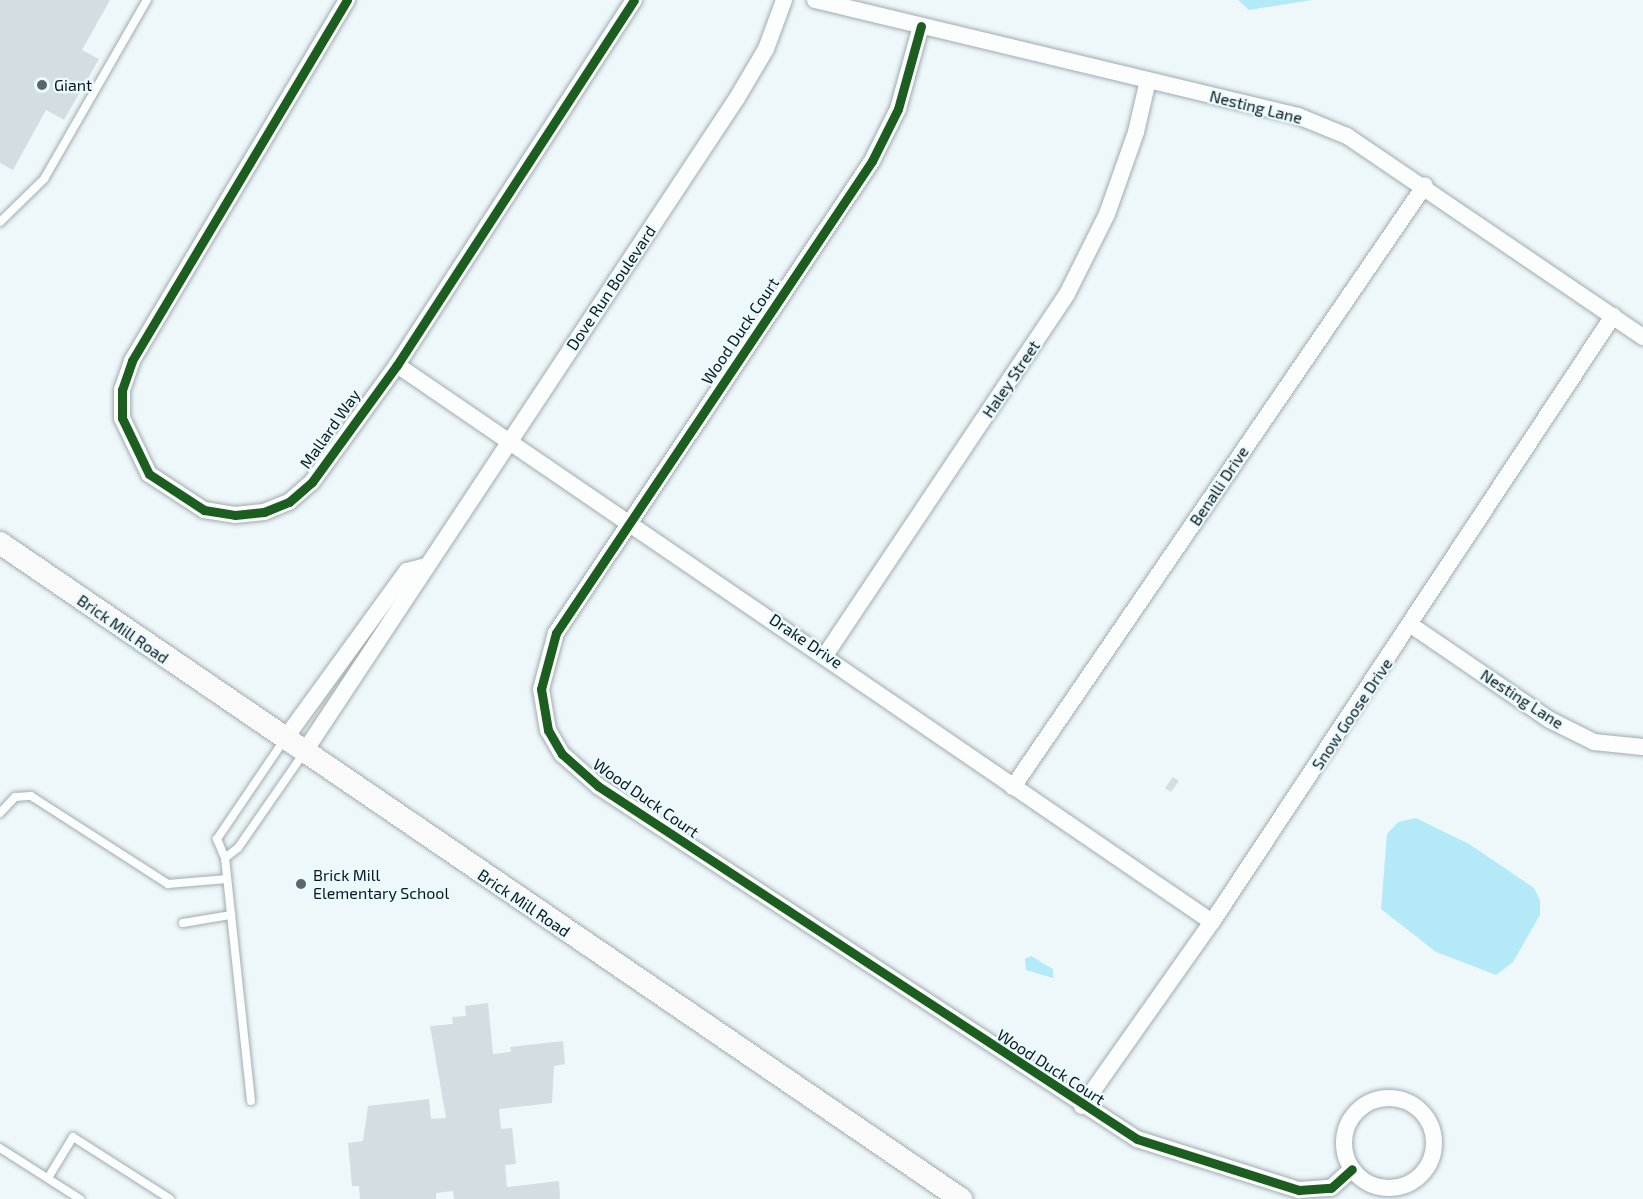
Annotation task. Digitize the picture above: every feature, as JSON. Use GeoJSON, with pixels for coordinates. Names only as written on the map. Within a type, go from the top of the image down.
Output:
{"type":"FeatureCollection","features":[{"type":"Feature","properties":{"kind":"street","name":"Mallard Way"},"geometry":{"type":"LineString","coordinates":[[347,0],[132,361],[122,390],[122,418],[148,474],[174,494],[204,510],[235,515],[264,512],[289,502],[312,482],[397,365],[634,0]]}},
{"type":"Feature","properties":{"kind":"street","name":"Dove Run Boulevard"},"geometry":{"type":"LineString","coordinates":[[284,740],[407,571],[422,567],[737,98],[766,49],[784,0]]}},
{"type":"Feature","properties":{"kind":"street","name":"Nesting Lane"},"geometry":{"type":"LineString","coordinates":[[815,0],[1298,116],[1347,136],[1425,185],[1643,337]]}},
{"type":"Feature","properties":{"kind":"street","name":"Wood Duck Court"},"geometry":{"type":"LineString","coordinates":[[921,26],[898,109],[872,161],[555,633],[545,659],[541,689],[548,730],[561,754],[598,786],[1082,1106],[1137,1139],[1299,1190],[1331,1188],[1352,1169]]}},
{"type":"Feature","properties":{"kind":"street","name":"Haley Street"},"geometry":{"type":"LineString","coordinates":[[826,654],[1067,294],[1107,214],[1148,80]]}},
{"type":"Feature","properties":{"kind":"street","name":"Benalli Drive"},"geometry":{"type":"LineString","coordinates":[[1013,787],[1425,185]]}},
{"type":"Feature","properties":{"kind":"street","name":"Snow Goose Drive"},"geometry":{"type":"LineString","coordinates":[[1082,1106],[1212,922],[1411,625],[1613,316]]}},
{"type":"Feature","properties":{"kind":"street","name":"Drake Drive"},"geometry":{"type":"LineString","coordinates":[[397,365],[826,654],[1013,787],[1212,922]]}},
{"type":"Feature","properties":{"kind":"street","name":"Brick Mill Road"},"geometry":{"type":"LineString","coordinates":[[0,543],[303,754],[961,1199]]}},
{"type":"Feature","properties":{"kind":"street","name":"Dove Run Boulevard"},"geometry":{"type":"LineString","coordinates":[[303,754],[424,578],[422,567]]}},
{"type":"Feature","properties":{"kind":"street","name":"Nesting Lane"},"geometry":{"type":"LineString","coordinates":[[1411,625],[1550,720],[1594,742],[1643,747]]}},
{"type":"Feature","properties":{"kind":"street"},"geometry":{"type":"LineString","coordinates":[[1380,1099],[1406,1101],[1430,1123],[1434,1154],[1425,1172],[1409,1184],[1378,1188],[1352,1169],[1344,1137],[1366,1105],[1380,1099]]}},
{"type":"Feature","properties":{"kind":"lane"},"geometry":{"type":"LineString","coordinates":[[0,222],[44,179],[147,0]]}},
{"type":"Feature","properties":{"kind":"lane"},"geometry":{"type":"LineString","coordinates":[[251,1101],[225,858],[217,839],[284,740]]}},
{"type":"Feature","properties":{"kind":"lane"},"geometry":{"type":"LineString","coordinates":[[225,858],[238,848],[303,754]]}},
{"type":"Feature","properties":{"kind":"lane"},"geometry":{"type":"LineString","coordinates":[[0,813],[15,797],[31,796],[168,884],[227,879]]}},
{"type":"Feature","properties":{"kind":"lane"},"geometry":{"type":"LineString","coordinates":[[183,923],[231,915]]}},
{"type":"Feature","properties":{"kind":"lane"},"geometry":{"type":"LineString","coordinates":[[48,1178],[73,1137],[170,1199]]}},
{"type":"Feature","properties":{"kind":"lane"},"geometry":{"type":"LineString","coordinates":[[0,1148],[81,1199]]}},
{"type":"Feature","properties":{"kind":"water"},"geometry":{"type":"Polygon","coordinates":[[[1238,0],[1312,0],[1249,10],[1238,0]]]}},
{"type":"Feature","properties":{"kind":"water"},"geometry":{"type":"Polygon","coordinates":[[[1416,818],[1469,844],[1534,888],[1540,900],[1540,915],[1513,962],[1496,975],[1436,952],[1381,909],[1387,834],[1398,822],[1416,818]]]}},
{"type":"Feature","properties":{"kind":"water"},"geometry":{"type":"Polygon","coordinates":[[[1031,956],[1053,969],[1053,978],[1026,970],[1025,959],[1031,956]]]}},
{"type":"Feature","properties":{"kind":"building","name":"Giant"},"geometry":{"type":"Polygon","coordinates":[[[0,0],[110,0],[82,50],[99,59],[64,120],[46,110],[13,170],[0,163],[0,0]]]}},
{"type":"Feature","properties":{"kind":"building"},"geometry":{"type":"Polygon","coordinates":[[[1173,777],[1179,781],[1171,792],[1165,788],[1173,777]]]}},
{"type":"Feature","properties":{"kind":"building"},"geometry":{"type":"Polygon","coordinates":[[[488,1003],[493,1054],[511,1052],[510,1047],[563,1041],[565,1064],[554,1066],[552,1103],[499,1109],[501,1129],[512,1128],[516,1164],[505,1165],[507,1187],[559,1181],[560,1199],[454,1199],[453,1191],[436,1193],[436,1199],[360,1199],[359,1186],[352,1186],[348,1143],[363,1141],[368,1106],[429,1099],[431,1119],[446,1118],[430,1026],[453,1024],[452,1017],[466,1016],[465,1006],[488,1003]]]}},
{"type":"Feature","properties":{"kind":"cycle path"},"geometry":{"type":"LineString","coordinates":[[347,0],[132,361],[122,390],[122,418],[149,474],[204,510],[235,515],[264,512],[289,502],[312,482],[397,365],[634,0]]}},
{"type":"Feature","properties":{"kind":"cycle path"},"geometry":{"type":"LineString","coordinates":[[921,26],[898,109],[872,161],[556,633],[541,689],[548,730],[562,754],[598,786],[1137,1139],[1299,1190],[1331,1188],[1352,1169]]}},
{"type":"Feature","properties":{"kind":"place","name":"Giant"},"geometry":{"type":"Point","coordinates":[42,85]}},
{"type":"Feature","properties":{"kind":"place","name":"Brick Mill Elementary School"},"geometry":{"type":"Point","coordinates":[301,884]}}]}
